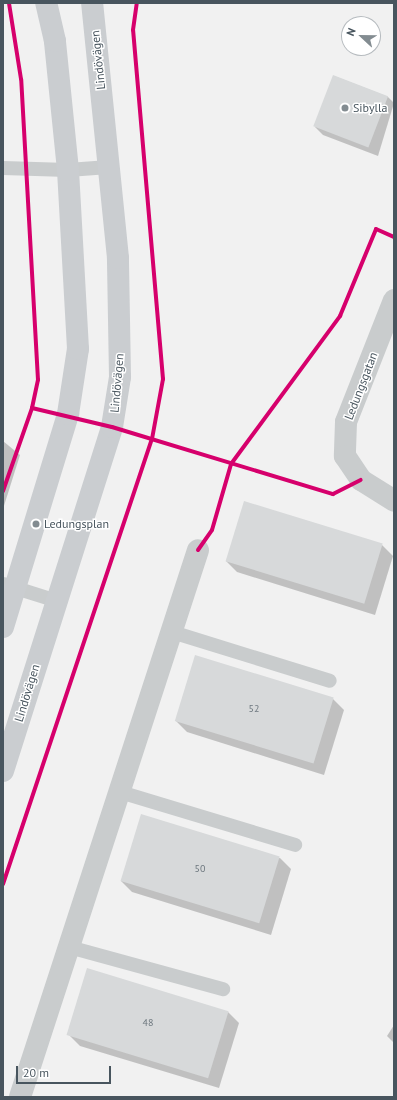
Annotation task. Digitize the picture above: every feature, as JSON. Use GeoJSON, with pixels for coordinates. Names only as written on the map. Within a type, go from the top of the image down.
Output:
{"type":"FeatureCollection","features":[{"type":"Feature","properties":{"kind":"main road"},"geometry":{"type":"LineString","coordinates":[[3,627],[9,586],[68,414],[78,349],[68,170],[55,41],[46,3]]}},
{"type":"Feature","properties":{"kind":"main road","name":"Lindövägen"},"geometry":{"type":"LineString","coordinates":[[3,771],[112,427],[120,377],[118,258],[92,3]]}},
{"type":"Feature","properties":{"kind":"street","name":"Ledungsgatan"},"geometry":{"type":"LineString","coordinates":[[394,300],[346,422],[345,456],[360,480],[394,501]]}},
{"type":"Feature","properties":{"kind":"street"},"geometry":{"type":"LineString","coordinates":[[20,1097],[198,550]]}},
{"type":"Feature","properties":{"kind":"lane"},"geometry":{"type":"LineString","coordinates":[[3,168],[68,170],[109,167]]}},
{"type":"Feature","properties":{"kind":"lane"},"geometry":{"type":"LineString","coordinates":[[9,586],[56,600]]}},
{"type":"Feature","properties":{"kind":"lane"},"geometry":{"type":"LineString","coordinates":[[172,632],[330,682]]}},
{"type":"Feature","properties":{"kind":"lane"},"geometry":{"type":"LineString","coordinates":[[120,792],[295,845]]}},
{"type":"Feature","properties":{"kind":"lane"},"geometry":{"type":"LineString","coordinates":[[69,947],[223,989]]}},
{"type":"Feature","properties":{"kind":"building"},"geometry":{"type":"Polygon","coordinates":[[[333,75],[388,96],[368,147],[313,126],[333,75]]]}},
{"type":"Feature","properties":{"kind":"building"},"geometry":{"type":"Polygon","coordinates":[[[244,501],[383,543],[364,604],[226,561],[244,501]]]}},
{"type":"Feature","properties":{"kind":"building"},"geometry":{"type":"Polygon","coordinates":[[[195,655],[334,697],[313,763],[175,721],[195,655]]]}},
{"type":"Feature","properties":{"kind":"building"},"geometry":{"type":"Polygon","coordinates":[[[141,814],[280,856],[259,923],[121,881],[141,814]]]}},
{"type":"Feature","properties":{"kind":"building"},"geometry":{"type":"Polygon","coordinates":[[[87,968],[229,1011],[208,1078],[67,1035],[87,968]]]}},
{"type":"Feature","properties":{"kind":"cycle path"},"geometry":{"type":"LineString","coordinates":[[3,491],[32,408],[38,380],[21,79],[9,3]]}},
{"type":"Feature","properties":{"kind":"cycle path"},"geometry":{"type":"LineString","coordinates":[[3,884],[152,439],[163,379],[133,30],[137,3]]}},
{"type":"Feature","properties":{"kind":"cycle path"},"geometry":{"type":"LineString","coordinates":[[198,550],[212,530],[231,464],[340,316],[376,229],[394,237]]}},
{"type":"Feature","properties":{"kind":"cycle path"},"geometry":{"type":"LineString","coordinates":[[32,408],[112,427],[333,494],[361,480]]}},
{"type":"Feature","properties":{"kind":"place","name":"Sibylla"},"geometry":{"type":"Point","coordinates":[345,108]}},
{"type":"Feature","properties":{"kind":"place","name":"Ledungsplan"},"geometry":{"type":"Point","coordinates":[36,524]}}]}
